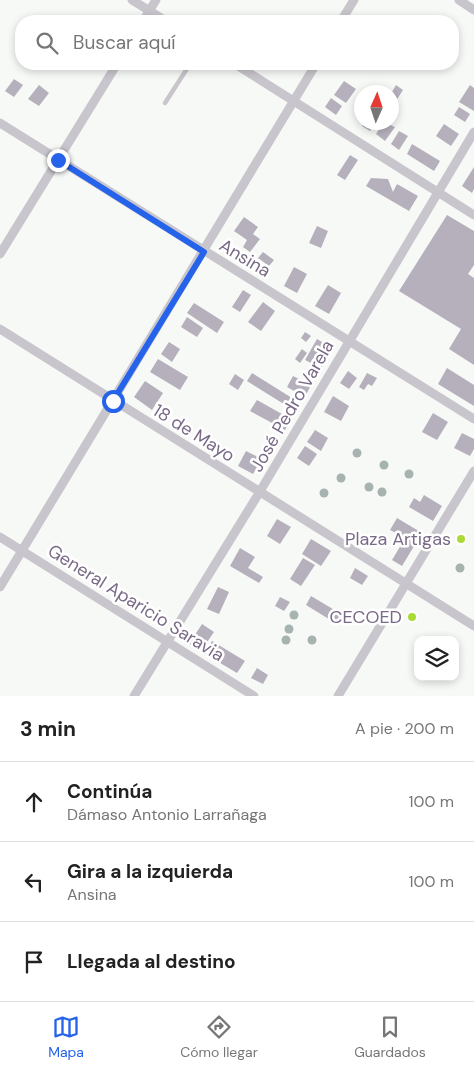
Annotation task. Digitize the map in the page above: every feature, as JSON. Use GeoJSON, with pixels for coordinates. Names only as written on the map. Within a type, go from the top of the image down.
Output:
{"type":"FeatureCollection","features":[{"type":"Feature","properties":{"kind":"street"},"geometry":{"type":"LineString","coordinates":[[132,0],[156,15]]}},
{"type":"Feature","properties":{"kind":"street"},"geometry":{"type":"LineString","coordinates":[[147,15],[156,0]]}},
{"type":"Feature","properties":{"kind":"street"},"geometry":{"type":"LineString","coordinates":[[345,15],[354,0]]}},
{"type":"Feature","properties":{"kind":"street"},"geometry":{"type":"LineString","coordinates":[[459,0],[474,10]]}},
{"type":"Feature","properties":{"kind":"street"},"geometry":{"type":"LineString","coordinates":[[0,254],[113,70]]}},
{"type":"Feature","properties":{"kind":"street"},"geometry":{"type":"LineString","coordinates":[[245,70],[474,215]]}},
{"type":"Feature","properties":{"kind":"street"},"geometry":{"type":"LineString","coordinates":[[0,587],[312,70]]}},
{"type":"Feature","properties":{"kind":"street","name":"Ansina"},"geometry":{"type":"LineString","coordinates":[[0,123],[474,419]]}},
{"type":"Feature","properties":{"kind":"street","name":"José Pedro Varela"},"geometry":{"type":"LineString","coordinates":[[134,696],[260,493],[474,132]]}},
{"type":"Feature","properties":{"kind":"street","name":"18 de Mayo"},"geometry":{"type":"LineString","coordinates":[[0,329],[474,626]]}},
{"type":"Feature","properties":{"kind":"street"},"geometry":{"type":"LineString","coordinates":[[338,696],[474,471]]}},
{"type":"Feature","properties":{"kind":"street","name":"General Aparicio Saravia"},"geometry":{"type":"LineString","coordinates":[[0,537],[254,696]]}},
{"type":"Feature","properties":{"kind":"lane"},"geometry":{"type":"LineString","coordinates":[[165,103],[186,70]]}},
{"type":"Feature","properties":{"kind":"building"},"geometry":{"type":"Polygon","coordinates":[[[14,79],[23,85],[14,97],[5,91],[14,79]]]}},
{"type":"Feature","properties":{"kind":"building"},"geometry":{"type":"Polygon","coordinates":[[[344,81],[354,88],[354,92],[346,103],[334,95],[344,81]]]}},
{"type":"Feature","properties":{"kind":"building"},"geometry":{"type":"Polygon","coordinates":[[[39,85],[49,93],[39,106],[28,99],[39,85]]]}},
{"type":"Feature","properties":{"kind":"building"},"geometry":{"type":"Polygon","coordinates":[[[470,85],[474,88],[474,111],[459,102],[470,85]]]}},
{"type":"Feature","properties":{"kind":"building"},"geometry":{"type":"Polygon","coordinates":[[[399,87],[403,90],[399,96],[399,87]]]}},
{"type":"Feature","properties":{"kind":"building"},"geometry":{"type":"Polygon","coordinates":[[[331,98],[342,106],[336,115],[325,107],[331,98]]]}},
{"type":"Feature","properties":{"kind":"building"},"geometry":{"type":"Polygon","coordinates":[[[459,107],[470,114],[465,122],[454,115],[459,107]]]}},
{"type":"Feature","properties":{"kind":"building"},"geometry":{"type":"Polygon","coordinates":[[[444,124],[459,134],[451,146],[436,136],[444,124]]]}},
{"type":"Feature","properties":{"kind":"building"},"geometry":{"type":"Polygon","coordinates":[[[379,130],[393,130],[385,141],[376,134],[379,130]]]}},
{"type":"Feature","properties":{"kind":"building"},"geometry":{"type":"Polygon","coordinates":[[[399,131],[408,136],[399,150],[391,144],[399,131]]]}},
{"type":"Feature","properties":{"kind":"building"},"geometry":{"type":"Polygon","coordinates":[[[412,144],[440,161],[434,171],[407,154],[412,144]]]}},
{"type":"Feature","properties":{"kind":"building"},"geometry":{"type":"Polygon","coordinates":[[[350,155],[358,160],[345,180],[337,175],[350,155]]]}},
{"type":"Feature","properties":{"kind":"building"},"geometry":{"type":"Polygon","coordinates":[[[474,167],[474,189],[472,193],[462,186],[474,167]]]}},
{"type":"Feature","properties":{"kind":"building"},"geometry":{"type":"Polygon","coordinates":[[[371,178],[388,179],[393,192],[397,184],[418,196],[409,211],[366,186],[371,178]]]}},
{"type":"Feature","properties":{"kind":"building"},"geometry":{"type":"Polygon","coordinates":[[[447,215],[474,231],[474,265],[468,274],[474,278],[474,365],[449,349],[461,329],[399,291],[447,215]]]}},
{"type":"Feature","properties":{"kind":"building"},"geometry":{"type":"Polygon","coordinates":[[[244,217],[258,227],[253,234],[260,239],[250,252],[243,247],[247,240],[234,231],[244,217]]]}},
{"type":"Feature","properties":{"kind":"building"},"geometry":{"type":"Polygon","coordinates":[[[317,226],[328,231],[321,248],[309,243],[317,226]]]}},
{"type":"Feature","properties":{"kind":"building"},"geometry":{"type":"Polygon","coordinates":[[[263,252],[274,260],[269,266],[258,258],[263,252]]]}},
{"type":"Feature","properties":{"kind":"building"},"geometry":{"type":"Polygon","coordinates":[[[294,267],[307,274],[297,293],[284,286],[294,267]]]}},
{"type":"Feature","properties":{"kind":"building"},"geometry":{"type":"Polygon","coordinates":[[[328,285],[341,293],[329,314],[315,306],[328,285]]]}},
{"type":"Feature","properties":{"kind":"building"},"geometry":{"type":"Polygon","coordinates":[[[243,290],[251,295],[240,312],[232,307],[243,290]]]}},
{"type":"Feature","properties":{"kind":"building"},"geometry":{"type":"Polygon","coordinates":[[[263,302],[275,311],[261,331],[248,322],[263,302]]]}},
{"type":"Feature","properties":{"kind":"building"},"geometry":{"type":"Polygon","coordinates":[[[194,303],[224,322],[217,333],[187,313],[194,303]]]}},
{"type":"Feature","properties":{"kind":"building"},"geometry":{"type":"Polygon","coordinates":[[[187,317],[203,328],[197,337],[181,327],[187,317]]]}},
{"type":"Feature","properties":{"kind":"building"},"geometry":{"type":"Polygon","coordinates":[[[305,332],[311,336],[306,342],[301,338],[305,332]]]}},
{"type":"Feature","properties":{"kind":"building"},"geometry":{"type":"Polygon","coordinates":[[[317,339],[332,348],[321,368],[305,360],[317,339]]]}},
{"type":"Feature","properties":{"kind":"building"},"geometry":{"type":"Polygon","coordinates":[[[169,342],[180,349],[172,362],[161,354],[169,342]]]}},
{"type":"Feature","properties":{"kind":"building"},"geometry":{"type":"Polygon","coordinates":[[[302,349],[307,353],[300,363],[295,359],[302,349]]]}},
{"type":"Feature","properties":{"kind":"building"},"geometry":{"type":"Polygon","coordinates":[[[158,359],[188,377],[180,390],[150,372],[158,359]]]}},
{"type":"Feature","properties":{"kind":"building"},"geometry":{"type":"Polygon","coordinates":[[[447,368],[474,385],[474,406],[438,384],[447,368]]]}},
{"type":"Feature","properties":{"kind":"building"},"geometry":{"type":"Polygon","coordinates":[[[348,371],[357,378],[349,389],[340,383],[348,371]]]}},
{"type":"Feature","properties":{"kind":"building"},"geometry":{"type":"Polygon","coordinates":[[[252,373],[300,403],[295,411],[247,381],[252,373]]]}},
{"type":"Feature","properties":{"kind":"building"},"geometry":{"type":"Polygon","coordinates":[[[367,373],[377,378],[372,386],[368,384],[364,390],[359,387],[367,373]]]}},
{"type":"Feature","properties":{"kind":"building"},"geometry":{"type":"Polygon","coordinates":[[[235,374],[244,380],[238,390],[229,384],[235,374]]]}},
{"type":"Feature","properties":{"kind":"building"},"geometry":{"type":"Polygon","coordinates":[[[293,376],[311,385],[305,397],[287,387],[293,376]]]}},
{"type":"Feature","properties":{"kind":"building"},"geometry":{"type":"Polygon","coordinates":[[[145,381],[163,393],[152,410],[134,397],[145,381]]]}},
{"type":"Feature","properties":{"kind":"building"},"geometry":{"type":"Polygon","coordinates":[[[333,396],[349,406],[341,421],[324,412],[333,396]]]}},
{"type":"Feature","properties":{"kind":"building"},"geometry":{"type":"Polygon","coordinates":[[[257,400],[291,419],[285,430],[250,411],[257,400]]]}},
{"type":"Feature","properties":{"kind":"building"},"geometry":{"type":"Polygon","coordinates":[[[433,413],[448,422],[437,440],[422,432],[433,413]]]}},
{"type":"Feature","properties":{"kind":"building"},"geometry":{"type":"Polygon","coordinates":[[[315,430],[328,438],[321,451],[307,442],[315,430]]]}},
{"type":"Feature","properties":{"kind":"building"},"geometry":{"type":"Polygon","coordinates":[[[462,433],[474,439],[474,449],[470,456],[454,448],[462,433]]]}},
{"type":"Feature","properties":{"kind":"building"},"geometry":{"type":"Polygon","coordinates":[[[305,446],[317,454],[309,466],[297,458],[305,446]]]}},
{"type":"Feature","properties":{"kind":"building"},"geometry":{"type":"Polygon","coordinates":[[[246,451],[262,459],[253,474],[238,466],[246,451]]]}},
{"type":"Feature","properties":{"kind":"building"},"geometry":{"type":"Polygon","coordinates":[[[424,495],[442,506],[433,521],[409,507],[414,498],[420,502],[424,495]]]}},
{"type":"Feature","properties":{"kind":"building"},"geometry":{"type":"Polygon","coordinates":[[[397,518],[422,533],[402,566],[392,560],[401,545],[394,541],[398,534],[390,530],[397,518]]]}},
{"type":"Feature","properties":{"kind":"building"},"geometry":{"type":"Polygon","coordinates":[[[277,519],[291,527],[280,544],[267,536],[277,519]]]}},
{"type":"Feature","properties":{"kind":"building"},"geometry":{"type":"Polygon","coordinates":[[[311,539],[331,551],[321,566],[302,554],[311,539]]]}},
{"type":"Feature","properties":{"kind":"building"},"geometry":{"type":"Polygon","coordinates":[[[240,548],[255,557],[248,568],[263,577],[259,583],[230,566],[240,548]]]}},
{"type":"Feature","properties":{"kind":"building"},"geometry":{"type":"Polygon","coordinates":[[[303,558],[315,565],[301,586],[290,579],[303,558]]]}},
{"type":"Feature","properties":{"kind":"building"},"geometry":{"type":"Polygon","coordinates":[[[355,568],[368,576],[362,585],[350,578],[355,568]]]}},
{"type":"Feature","properties":{"kind":"building"},"geometry":{"type":"Polygon","coordinates":[[[218,587],[229,592],[219,614],[207,609],[218,587]]]}},
{"type":"Feature","properties":{"kind":"building"},"geometry":{"type":"Polygon","coordinates":[[[311,596],[343,615],[337,624],[306,605],[311,596]]]}},
{"type":"Feature","properties":{"kind":"building"},"geometry":{"type":"Polygon","coordinates":[[[280,597],[290,602],[284,611],[275,606],[280,597]]]}},
{"type":"Feature","properties":{"kind":"building"},"geometry":{"type":"Polygon","coordinates":[[[202,624],[214,632],[201,651],[189,644],[202,624]]]}},
{"type":"Feature","properties":{"kind":"building"},"geometry":{"type":"Polygon","coordinates":[[[212,641],[245,661],[237,673],[205,654],[212,641]]]}},
{"type":"Feature","properties":{"kind":"building"},"geometry":{"type":"Polygon","coordinates":[[[257,668],[268,675],[263,684],[251,678],[257,668]]]}},
{"type":"Feature","properties":{"kind":"place","name":"Plaza Artigas"},"geometry":{"type":"Point","coordinates":[461,539]}},
{"type":"Feature","properties":{"kind":"place","name":"CECOED"},"geometry":{"type":"Point","coordinates":[412,617]}},
{"type":"Feature","properties":{"kind":"route"},"geometry":{"type":"LineString","coordinates":[[58,160],[204,252],[113,401]]}}]}
